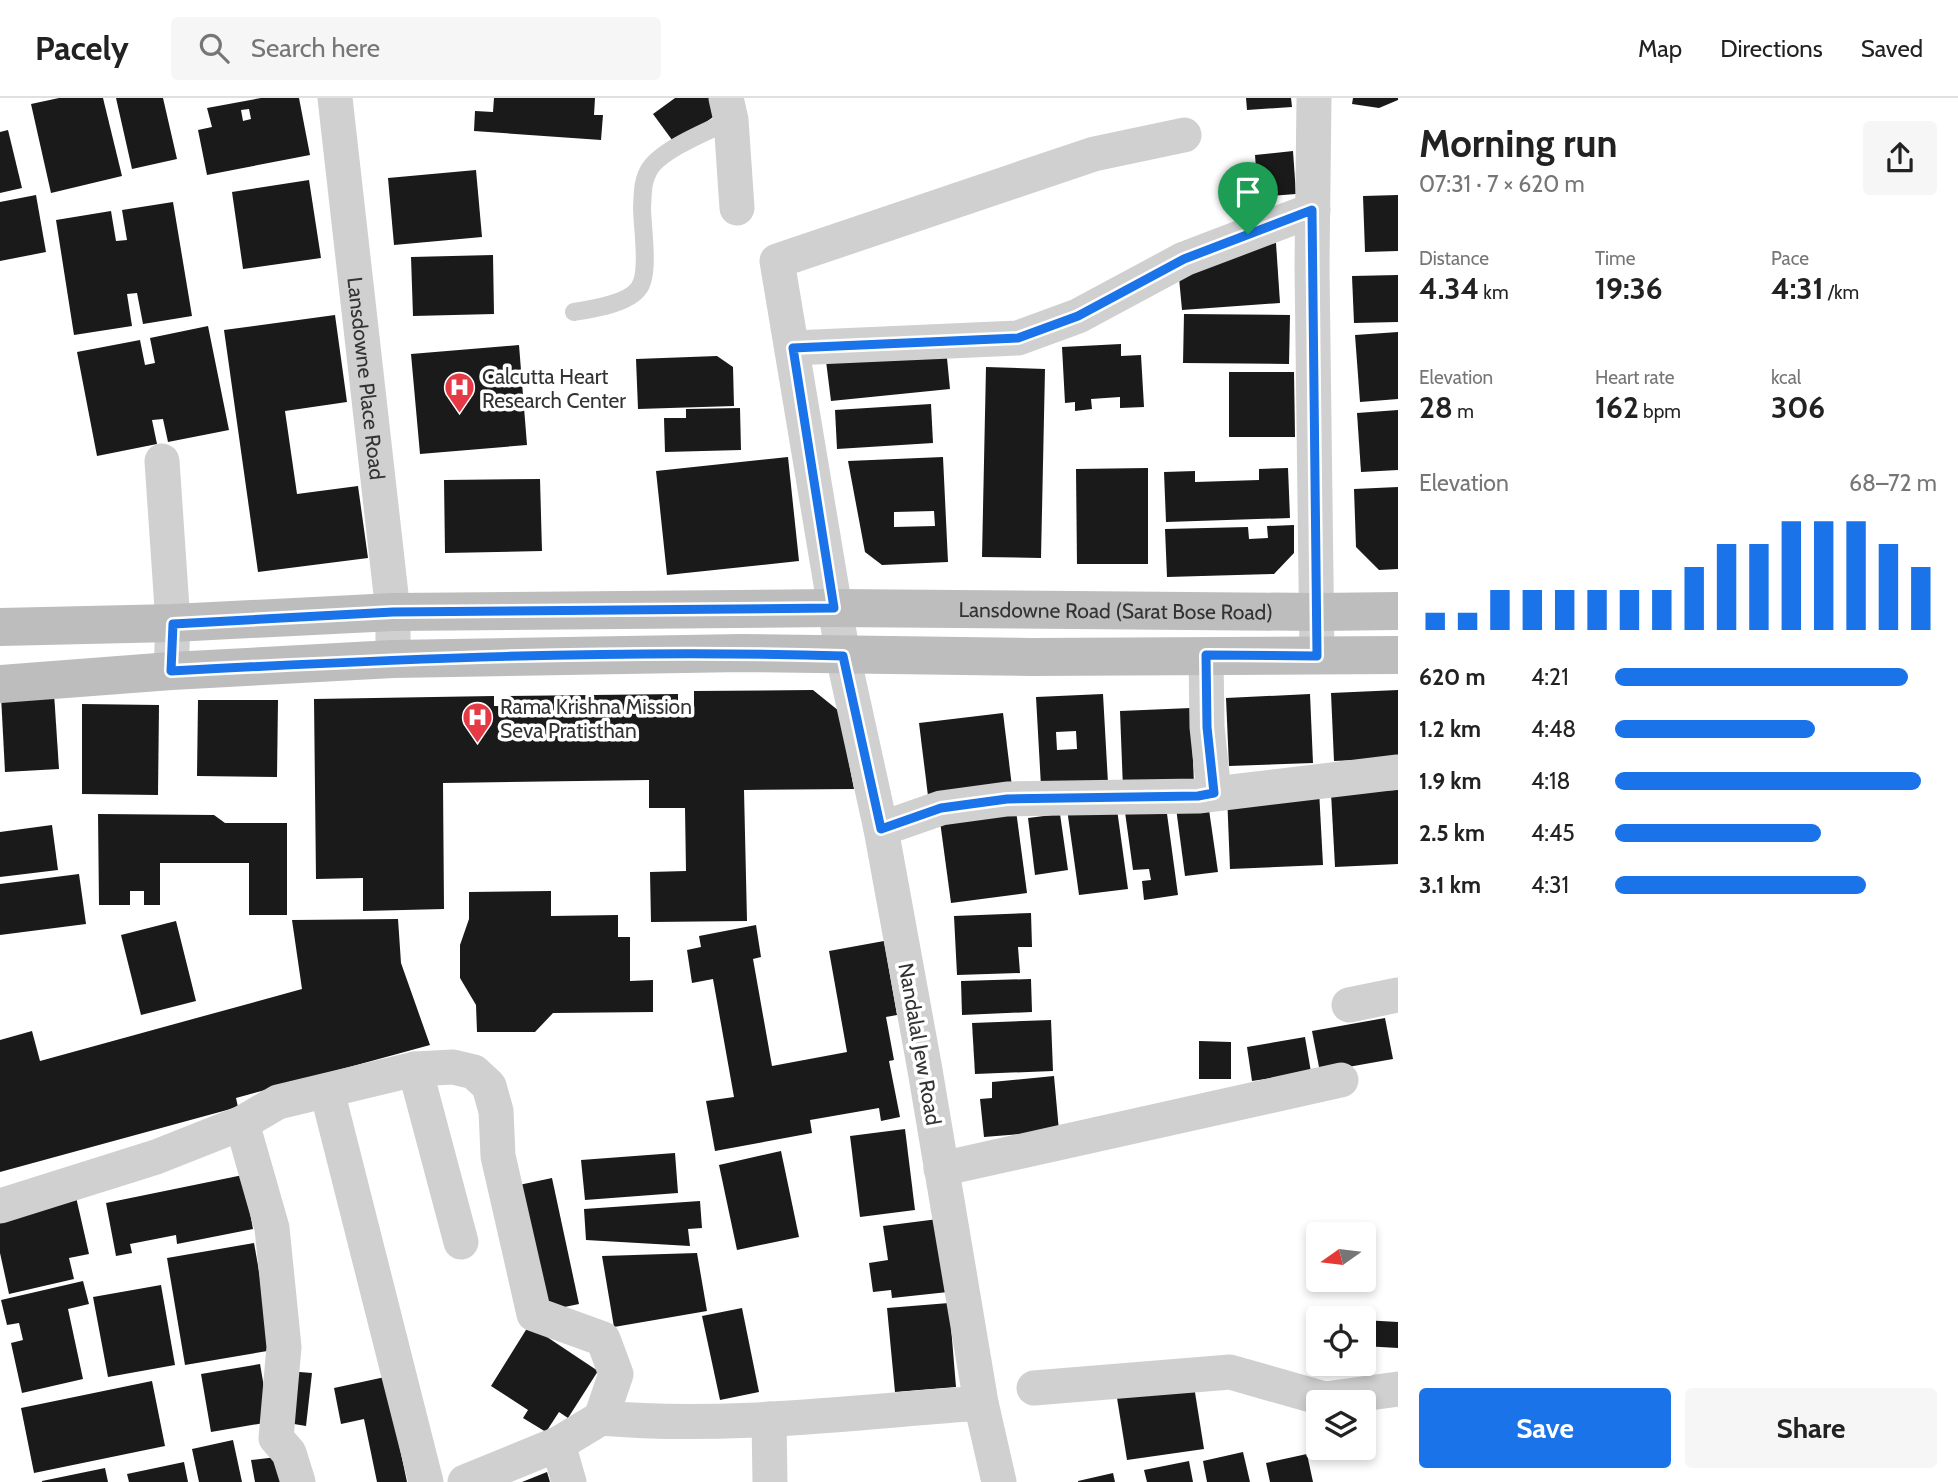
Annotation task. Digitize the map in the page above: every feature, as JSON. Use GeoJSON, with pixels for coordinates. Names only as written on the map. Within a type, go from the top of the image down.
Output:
{"type":"FeatureCollection","features":[{"type":"Feature","properties":{"kind":"main road","name":"Lansdowne Road (Sarat Bose Road)"},"geometry":{"type":"LineString","coordinates":[[0,627],[173,624],[393,612],[834,608],[1398,611]]}},
{"type":"Feature","properties":{"kind":"main road","name":"Lansdowne Road (Sarat Bose Road)"},"geometry":{"type":"LineString","coordinates":[[0,684],[171,671],[393,659],[742,653],[1031,657],[1398,656]]}},
{"type":"Feature","properties":{"kind":"street","name":"Lansdowne Place Road"},"geometry":{"type":"LineString","coordinates":[[335,98],[393,612],[393,659]]}},
{"type":"Feature","properties":{"kind":"street"},"geometry":{"type":"LineString","coordinates":[[1314,98],[1312,210],[1317,656]]}},
{"type":"Feature","properties":{"kind":"street"},"geometry":{"type":"LineString","coordinates":[[729,109],[737,208]]}},
{"type":"Feature","properties":{"kind":"street","name":"Nandalal Jew Road"},"geometry":{"type":"LineString","coordinates":[[999,1482],[981,1403],[881,829],[834,608],[777,261],[1094,154],[1184,135]]}},
{"type":"Feature","properties":{"kind":"street"},"geometry":{"type":"LineString","coordinates":[[793,348],[1018,338],[1078,316],[1184,259],[1312,210]]}},
{"type":"Feature","properties":{"kind":"street"},"geometry":{"type":"LineString","coordinates":[[162,461],[173,624],[171,671]]}},
{"type":"Feature","properties":{"kind":"street"},"geometry":{"type":"LineString","coordinates":[[1206,655],[1207,727],[1214,793]]}},
{"type":"Feature","properties":{"kind":"street"},"geometry":{"type":"LineString","coordinates":[[881,829],[941,808],[1007,799],[1198,796],[1398,772]]}},
{"type":"Feature","properties":{"kind":"street"},"geometry":{"type":"LineString","coordinates":[[1349,1005],[1398,995]]}},
{"type":"Feature","properties":{"kind":"street"},"geometry":{"type":"LineString","coordinates":[[0,1206],[156,1157],[242,1123],[278,1102],[415,1069],[453,1067],[474,1072],[489,1086],[496,1111],[498,1156],[534,1314],[603,1339],[616,1374],[601,1418]]}},
{"type":"Feature","properties":{"kind":"street"},"geometry":{"type":"LineString","coordinates":[[415,1069],[461,1242]]}},
{"type":"Feature","properties":{"kind":"street"},"geometry":{"type":"LineString","coordinates":[[941,1168],[1341,1080]]}},
{"type":"Feature","properties":{"kind":"street"},"geometry":{"type":"LineString","coordinates":[[327,1091],[426,1482]]}},
{"type":"Feature","properties":{"kind":"street"},"geometry":{"type":"LineString","coordinates":[[242,1123],[272,1228],[284,1347],[276,1438],[289,1453],[299,1482]]}},
{"type":"Feature","properties":{"kind":"street"},"geometry":{"type":"LineString","coordinates":[[1034,1388],[1230,1372],[1325,1399],[1398,1389]]}},
{"type":"Feature","properties":{"kind":"street"},"geometry":{"type":"LineString","coordinates":[[465,1482],[558,1444],[601,1418],[712,1423],[981,1403]]}},
{"type":"Feature","properties":{"kind":"street"},"geometry":{"type":"LineString","coordinates":[[769,1419],[770,1482]]}},
{"type":"Feature","properties":{"kind":"street"},"geometry":{"type":"LineString","coordinates":[[558,1444],[569,1482]]}},
{"type":"Feature","properties":{"kind":"lane"},"geometry":{"type":"LineString","coordinates":[[574,312],[604,307],[626,298],[640,288],[645,273],[643,186],[650,168],[729,109]]}},
{"type":"Feature","properties":{"kind":"building"},"geometry":{"type":"Polygon","coordinates":[[[59,98],[103,98],[122,176],[51,193],[31,104],[59,98]]]}},
{"type":"Feature","properties":{"kind":"building"},"geometry":{"type":"Polygon","coordinates":[[[116,98],[163,98],[177,159],[132,169],[116,98]]]}},
{"type":"Feature","properties":{"kind":"building"},"geometry":{"type":"Polygon","coordinates":[[[261,98],[299,98],[310,155],[207,175],[198,130],[212,127],[207,108],[261,98]],[[249,109],[241,110],[243,121],[251,119],[249,109]]]}},
{"type":"Feature","properties":{"kind":"building"},"geometry":{"type":"Polygon","coordinates":[[[494,98],[595,98],[594,115],[603,115],[601,140],[474,131],[475,111],[493,112],[494,98]]]}},
{"type":"Feature","properties":{"kind":"building"},"geometry":{"type":"Polygon","coordinates":[[[675,98],[715,98],[723,110],[675,144],[653,114],[675,98]]]}},
{"type":"Feature","properties":{"kind":"building"},"geometry":{"type":"Polygon","coordinates":[[[1246,98],[1291,98],[1292,107],[1247,110],[1246,98]]]}},
{"type":"Feature","properties":{"kind":"building"},"geometry":{"type":"Polygon","coordinates":[[[1353,98],[1398,100],[1379,108],[1352,104],[1353,98]]]}},
{"type":"Feature","properties":{"kind":"building"},"geometry":{"type":"Polygon","coordinates":[[[8,130],[22,188],[0,193],[0,132],[8,130]]]}},
{"type":"Feature","properties":{"kind":"building"},"geometry":{"type":"Polygon","coordinates":[[[1293,151],[1296,194],[1258,197],[1255,155],[1293,151]]]}},
{"type":"Feature","properties":{"kind":"building"},"geometry":{"type":"Polygon","coordinates":[[[476,170],[482,237],[394,245],[388,178],[476,170]]]}},
{"type":"Feature","properties":{"kind":"building"},"geometry":{"type":"Polygon","coordinates":[[[309,180],[321,258],[243,269],[232,192],[309,180]]]}},
{"type":"Feature","properties":{"kind":"building"},"geometry":{"type":"Polygon","coordinates":[[[36,195],[46,252],[0,261],[0,202],[36,195]]]}},
{"type":"Feature","properties":{"kind":"building"},"geometry":{"type":"Polygon","coordinates":[[[1398,195],[1398,251],[1365,252],[1363,196],[1398,195]]]}},
{"type":"Feature","properties":{"kind":"building"},"geometry":{"type":"Polygon","coordinates":[[[173,202],[192,316],[143,324],[137,293],[127,294],[132,326],[74,335],[56,220],[111,211],[116,241],[127,240],[122,210],[173,202]]]}},
{"type":"Feature","properties":{"kind":"building"},"geometry":{"type":"Polygon","coordinates":[[[1276,243],[1280,303],[1182,310],[1179,278],[1249,246],[1276,243]]]}},
{"type":"Feature","properties":{"kind":"building"},"geometry":{"type":"Polygon","coordinates":[[[493,255],[494,314],[413,316],[411,257],[493,255]]]}},
{"type":"Feature","properties":{"kind":"building"},"geometry":{"type":"Polygon","coordinates":[[[1398,275],[1398,322],[1354,323],[1352,276],[1398,275]]]}},
{"type":"Feature","properties":{"kind":"building"},"geometry":{"type":"Polygon","coordinates":[[[1184,314],[1290,315],[1289,364],[1183,363],[1184,314]]]}},
{"type":"Feature","properties":{"kind":"building"},"geometry":{"type":"Polygon","coordinates":[[[335,315],[347,402],[285,411],[297,494],[358,486],[368,558],[258,572],[224,330],[335,315]]]}},
{"type":"Feature","properties":{"kind":"building"},"geometry":{"type":"Polygon","coordinates":[[[208,326],[229,430],[168,442],[163,419],[152,420],[157,444],[97,456],[77,352],[140,340],[145,365],[155,363],[150,338],[208,326]]]}},
{"type":"Feature","properties":{"kind":"building"},"geometry":{"type":"Polygon","coordinates":[[[1398,332],[1398,399],[1360,402],[1355,335],[1398,332]]]}},
{"type":"Feature","properties":{"kind":"building"},"geometry":{"type":"Polygon","coordinates":[[[1121,344],[1121,356],[1141,355],[1144,407],[1120,408],[1120,397],[1091,399],[1092,409],[1075,411],[1075,402],[1065,403],[1062,347],[1121,344]]]}},
{"type":"Feature","properties":{"kind":"building"},"geometry":{"type":"Polygon","coordinates":[[[519,345],[527,445],[420,454],[411,354],[519,345]]]}},
{"type":"Feature","properties":{"kind":"building"},"geometry":{"type":"Polygon","coordinates":[[[946,348],[950,389],[831,401],[826,361],[946,348]]]}},
{"type":"Feature","properties":{"kind":"building"},"geometry":{"type":"Polygon","coordinates":[[[717,356],[733,367],[734,406],[638,409],[636,359],[717,356]]]}},
{"type":"Feature","properties":{"kind":"building"},"geometry":{"type":"Polygon","coordinates":[[[986,367],[1045,369],[1041,558],[982,557],[986,367]]]}},
{"type":"Feature","properties":{"kind":"building"},"geometry":{"type":"Polygon","coordinates":[[[1229,372],[1294,372],[1295,437],[1229,437],[1229,372]]]}},
{"type":"Feature","properties":{"kind":"building"},"geometry":{"type":"Polygon","coordinates":[[[931,404],[933,443],[837,449],[835,410],[931,404]]]}},
{"type":"Feature","properties":{"kind":"building"},"geometry":{"type":"Polygon","coordinates":[[[740,408],[741,450],[665,452],[664,418],[686,418],[686,409],[740,408]]]}},
{"type":"Feature","properties":{"kind":"building"},"geometry":{"type":"Polygon","coordinates":[[[1398,410],[1398,470],[1361,472],[1357,413],[1398,410]]]}},
{"type":"Feature","properties":{"kind":"building"},"geometry":{"type":"Polygon","coordinates":[[[788,457],[799,561],[667,575],[656,471],[788,457]]]}},
{"type":"Feature","properties":{"kind":"building"},"geometry":{"type":"Polygon","coordinates":[[[943,457],[948,562],[882,565],[865,552],[848,461],[943,457]],[[934,511],[894,512],[894,527],[935,526],[934,511]]]}},
{"type":"Feature","properties":{"kind":"building"},"geometry":{"type":"Polygon","coordinates":[[[1148,468],[1148,564],[1077,564],[1076,469],[1148,468]]]}},
{"type":"Feature","properties":{"kind":"building"},"geometry":{"type":"Polygon","coordinates":[[[1288,468],[1290,518],[1166,522],[1164,472],[1195,471],[1195,482],[1259,480],[1259,469],[1288,468]]]}},
{"type":"Feature","properties":{"kind":"building"},"geometry":{"type":"Polygon","coordinates":[[[540,479],[542,551],[445,553],[444,480],[540,479]]]}},
{"type":"Feature","properties":{"kind":"building"},"geometry":{"type":"Polygon","coordinates":[[[1398,487],[1398,569],[1379,570],[1356,547],[1354,489],[1398,487]]]}},
{"type":"Feature","properties":{"kind":"building"},"geometry":{"type":"Polygon","coordinates":[[[1294,525],[1294,553],[1274,574],[1167,577],[1165,529],[1248,527],[1249,539],[1268,538],[1267,526],[1294,525]]]}},
{"type":"Feature","properties":{"kind":"building"},"geometry":{"type":"Polygon","coordinates":[[[813,690],[839,711],[854,789],[744,790],[747,921],[651,922],[650,872],[686,871],[685,808],[649,808],[649,780],[443,783],[444,909],[363,911],[363,878],[316,879],[314,699],[494,696],[494,706],[505,706],[505,696],[678,694],[678,713],[694,712],[694,691],[813,690]]]}},
{"type":"Feature","properties":{"kind":"building"},"geometry":{"type":"Polygon","coordinates":[[[1398,690],[1398,758],[1334,761],[1331,693],[1398,690]]]}},
{"type":"Feature","properties":{"kind":"building"},"geometry":{"type":"Polygon","coordinates":[[[54,693],[59,769],[5,772],[1,696],[54,693]]]}},
{"type":"Feature","properties":{"kind":"building"},"geometry":{"type":"Polygon","coordinates":[[[1103,694],[1108,783],[1041,786],[1036,697],[1103,694]],[[1076,731],[1056,732],[1057,750],[1077,749],[1076,731]]]}},
{"type":"Feature","properties":{"kind":"building"},"geometry":{"type":"Polygon","coordinates":[[[1310,694],[1313,763],[1229,766],[1226,698],[1310,694]]]}},
{"type":"Feature","properties":{"kind":"building"},"geometry":{"type":"Polygon","coordinates":[[[198,700],[278,700],[277,777],[197,776],[198,700]]]}},
{"type":"Feature","properties":{"kind":"building"},"geometry":{"type":"Polygon","coordinates":[[[82,704],[159,705],[158,795],[82,794],[82,704]]]}},
{"type":"Feature","properties":{"kind":"building"},"geometry":{"type":"Polygon","coordinates":[[[1191,708],[1194,785],[1123,789],[1120,711],[1191,708]]]}},
{"type":"Feature","properties":{"kind":"building"},"geometry":{"type":"Polygon","coordinates":[[[1003,713],[1013,795],[929,804],[919,723],[1003,713]]]}},
{"type":"Feature","properties":{"kind":"building"},"geometry":{"type":"Polygon","coordinates":[[[1319,790],[1323,865],[1230,869],[1227,794],[1319,790]]]}},
{"type":"Feature","properties":{"kind":"building"},"geometry":{"type":"Polygon","coordinates":[[[1398,790],[1398,864],[1335,867],[1331,793],[1398,790]]]}},
{"type":"Feature","properties":{"kind":"building"},"geometry":{"type":"Polygon","coordinates":[[[1165,799],[1178,895],[1144,900],[1142,881],[1151,880],[1149,869],[1133,870],[1124,805],[1165,799]]]}},
{"type":"Feature","properties":{"kind":"building"},"geometry":{"type":"Polygon","coordinates":[[[1116,802],[1128,889],[1079,895],[1067,809],[1116,802]]]}},
{"type":"Feature","properties":{"kind":"building"},"geometry":{"type":"Polygon","coordinates":[[[1015,803],[1027,893],[951,903],[939,814],[1015,803]]]}},
{"type":"Feature","properties":{"kind":"building"},"geometry":{"type":"Polygon","coordinates":[[[1208,803],[1218,872],[1185,876],[1176,808],[1208,803]]]}},
{"type":"Feature","properties":{"kind":"building"},"geometry":{"type":"Polygon","coordinates":[[[98,814],[214,815],[225,823],[287,823],[287,915],[249,915],[249,863],[160,863],[160,905],[144,905],[144,891],[130,891],[130,905],[99,905],[98,814]]]}},
{"type":"Feature","properties":{"kind":"building"},"geometry":{"type":"Polygon","coordinates":[[[1060,814],[1068,870],[1035,875],[1028,818],[1060,814]]]}},
{"type":"Feature","properties":{"kind":"building"},"geometry":{"type":"Polygon","coordinates":[[[52,825],[58,870],[0,877],[0,832],[52,825]]]}},
{"type":"Feature","properties":{"kind":"building"},"geometry":{"type":"Polygon","coordinates":[[[79,874],[86,924],[0,935],[0,884],[79,874]]]}},
{"type":"Feature","properties":{"kind":"building"},"geometry":{"type":"Polygon","coordinates":[[[551,891],[551,916],[618,915],[618,937],[630,937],[630,981],[653,980],[653,1012],[553,1013],[535,1032],[477,1032],[476,1005],[460,978],[460,945],[469,919],[469,892],[551,891]]]}},
{"type":"Feature","properties":{"kind":"building"},"geometry":{"type":"Polygon","coordinates":[[[1031,913],[1032,947],[1018,947],[1020,973],[957,975],[954,916],[1031,913]]]}},
{"type":"Feature","properties":{"kind":"building"},"geometry":{"type":"Polygon","coordinates":[[[398,919],[401,963],[430,1045],[236,1098],[238,1107],[0,1172],[0,1040],[32,1031],[40,1061],[302,989],[292,920],[398,919]]]}},
{"type":"Feature","properties":{"kind":"building"},"geometry":{"type":"Polygon","coordinates":[[[176,921],[196,1001],[141,1015],[121,935],[176,921]]]}},
{"type":"Feature","properties":{"kind":"building"},"geometry":{"type":"Polygon","coordinates":[[[756,925],[761,957],[753,959],[772,1066],[847,1052],[829,951],[884,941],[897,1015],[886,1017],[894,1060],[889,1061],[900,1117],[881,1121],[879,1108],[810,1120],[812,1133],[715,1151],[706,1101],[734,1097],[713,979],[692,983],[687,950],[701,947],[699,936],[756,925]]]}},
{"type":"Feature","properties":{"kind":"building"},"geometry":{"type":"Polygon","coordinates":[[[1031,979],[1032,1012],[962,1015],[961,981],[1031,979]]]}},
{"type":"Feature","properties":{"kind":"building"},"geometry":{"type":"Polygon","coordinates":[[[1385,1018],[1393,1059],[1320,1072],[1312,1031],[1385,1018]]]}},
{"type":"Feature","properties":{"kind":"building"},"geometry":{"type":"Polygon","coordinates":[[[1051,1020],[1053,1071],[975,1074],[972,1023],[1051,1020]]]}},
{"type":"Feature","properties":{"kind":"building"},"geometry":{"type":"Polygon","coordinates":[[[1305,1037],[1311,1072],[1252,1081],[1247,1047],[1305,1037]]]}},
{"type":"Feature","properties":{"kind":"building"},"geometry":{"type":"Polygon","coordinates":[[[1199,1041],[1231,1042],[1231,1079],[1199,1079],[1199,1041]]]}},
{"type":"Feature","properties":{"kind":"building"},"geometry":{"type":"Polygon","coordinates":[[[1054,1076],[1059,1131],[984,1137],[980,1099],[992,1098],[992,1082],[1054,1076]]]}},
{"type":"Feature","properties":{"kind":"building"},"geometry":{"type":"Polygon","coordinates":[[[905,1129],[915,1210],[860,1217],[850,1136],[905,1129]]]}},
{"type":"Feature","properties":{"kind":"building"},"geometry":{"type":"Polygon","coordinates":[[[781,1151],[799,1237],[737,1250],[719,1165],[781,1151]]]}},
{"type":"Feature","properties":{"kind":"building"},"geometry":{"type":"Polygon","coordinates":[[[675,1153],[678,1193],[585,1200],[581,1160],[675,1153]]]}},
{"type":"Feature","properties":{"kind":"building"},"geometry":{"type":"Polygon","coordinates":[[[243,1175],[253,1229],[177,1244],[176,1235],[130,1244],[132,1253],[116,1256],[106,1203],[243,1175]]]}},
{"type":"Feature","properties":{"kind":"building"},"geometry":{"type":"Polygon","coordinates":[[[552,1178],[579,1304],[545,1311],[519,1185],[552,1178]]]}},
{"type":"Feature","properties":{"kind":"building"},"geometry":{"type":"Polygon","coordinates":[[[76,1197],[89,1254],[69,1258],[74,1279],[9,1294],[0,1253],[0,1214],[76,1197]]]}},
{"type":"Feature","properties":{"kind":"building"},"geometry":{"type":"Polygon","coordinates":[[[700,1201],[702,1228],[688,1229],[690,1246],[586,1240],[584,1209],[700,1201]]]}},
{"type":"Feature","properties":{"kind":"building"},"geometry":{"type":"Polygon","coordinates":[[[938,1219],[948,1292],[892,1298],[891,1290],[873,1292],[869,1263],[888,1260],[883,1226],[938,1219]]]}},
{"type":"Feature","properties":{"kind":"building"},"geometry":{"type":"Polygon","coordinates":[[[254,1243],[273,1350],[185,1365],[167,1258],[254,1243]]]}},
{"type":"Feature","properties":{"kind":"building"},"geometry":{"type":"Polygon","coordinates":[[[697,1253],[707,1311],[614,1327],[602,1256],[697,1253]]]}},
{"type":"Feature","properties":{"kind":"building"},"geometry":{"type":"Polygon","coordinates":[[[83,1281],[89,1304],[68,1309],[83,1379],[22,1393],[11,1343],[23,1340],[19,1323],[7,1325],[1,1300],[83,1281]]]}},
{"type":"Feature","properties":{"kind":"building"},"geometry":{"type":"Polygon","coordinates":[[[161,1285],[175,1365],[108,1377],[93,1297],[161,1285]]]}},
{"type":"Feature","properties":{"kind":"building"},"geometry":{"type":"Polygon","coordinates":[[[949,1303],[956,1387],[895,1392],[887,1308],[949,1303]]]}},
{"type":"Feature","properties":{"kind":"building"},"geometry":{"type":"Polygon","coordinates":[[[742,1308],[759,1392],[720,1400],[702,1316],[742,1308]]]}},
{"type":"Feature","properties":{"kind":"building"},"geometry":{"type":"Polygon","coordinates":[[[1376,1321],[1398,1322],[1398,1348],[1376,1347],[1376,1321]]]}},
{"type":"Feature","properties":{"kind":"building"},"geometry":{"type":"Polygon","coordinates":[[[529,1325],[598,1371],[568,1418],[559,1412],[546,1432],[523,1418],[528,1410],[491,1386],[529,1325]]]}},
{"type":"Feature","properties":{"kind":"building"},"geometry":{"type":"Polygon","coordinates":[[[260,1364],[270,1422],[211,1432],[201,1374],[260,1364]]]}},
{"type":"Feature","properties":{"kind":"building"},"geometry":{"type":"Polygon","coordinates":[[[287,1371],[312,1373],[306,1426],[282,1422],[287,1371]]]}},
{"type":"Feature","properties":{"kind":"building"},"geometry":{"type":"Polygon","coordinates":[[[385,1377],[407,1482],[377,1482],[364,1419],[341,1424],[334,1388],[385,1377]]]}},
{"type":"Feature","properties":{"kind":"building"},"geometry":{"type":"Polygon","coordinates":[[[152,1381],[165,1446],[34,1473],[21,1408],[152,1381]]]}},
{"type":"Feature","properties":{"kind":"building"},"geometry":{"type":"Polygon","coordinates":[[[1194,1386],[1204,1449],[1127,1460],[1117,1398],[1194,1386]]]}},
{"type":"Feature","properties":{"kind":"building"},"geometry":{"type":"Polygon","coordinates":[[[233,1440],[242,1482],[199,1482],[192,1449],[233,1440]]]}},
{"type":"Feature","properties":{"kind":"building"},"geometry":{"type":"Polygon","coordinates":[[[1243,1452],[1250,1482],[1207,1482],[1203,1461],[1243,1452]]]}},
{"type":"Feature","properties":{"kind":"building"},"geometry":{"type":"Polygon","coordinates":[[[1306,1454],[1313,1482],[1270,1482],[1266,1463],[1306,1454]]]}},
{"type":"Feature","properties":{"kind":"building"},"geometry":{"type":"Polygon","coordinates":[[[277,1457],[286,1482],[255,1482],[251,1460],[277,1457]]]}},
{"type":"Feature","properties":{"kind":"building"},"geometry":{"type":"Polygon","coordinates":[[[1189,1461],[1193,1482],[1147,1482],[1144,1470],[1189,1461]]]}},
{"type":"Feature","properties":{"kind":"building"},"geometry":{"type":"Polygon","coordinates":[[[184,1462],[188,1482],[129,1482],[127,1474],[184,1462]]]}},
{"type":"Feature","properties":{"kind":"building"},"geometry":{"type":"Polygon","coordinates":[[[105,1468],[108,1482],[42,1482],[42,1481],[105,1468]]]}},
{"type":"Feature","properties":{"kind":"building"},"geometry":{"type":"Polygon","coordinates":[[[547,1472],[550,1482],[522,1482],[547,1472]]]}},
{"type":"Feature","properties":{"kind":"building"},"geometry":{"type":"Polygon","coordinates":[[[1113,1473],[1115,1482],[1078,1482],[1078,1481],[1113,1473]]]}},
{"type":"Feature","properties":{"kind":"place","name":"Calcutta Heart Research Center"},"geometry":{"type":"Point","coordinates":[459,415]}},
{"type":"Feature","properties":{"kind":"place","name":"Rama Krishna Mission Seva Pratisthan"},"geometry":{"type":"Point","coordinates":[477,745]}},
{"type":"Feature","properties":{"kind":"route"},"geometry":{"type":"LineString","coordinates":[[1312,210],[1317,656],[1206,655],[1207,727],[1214,793],[1198,796],[1007,799],[941,808],[881,829],[843,656],[742,653],[393,659],[171,671],[173,624],[393,612],[834,608],[793,348],[1018,338],[1078,316],[1184,259],[1248,234],[1312,210]]}}]}
